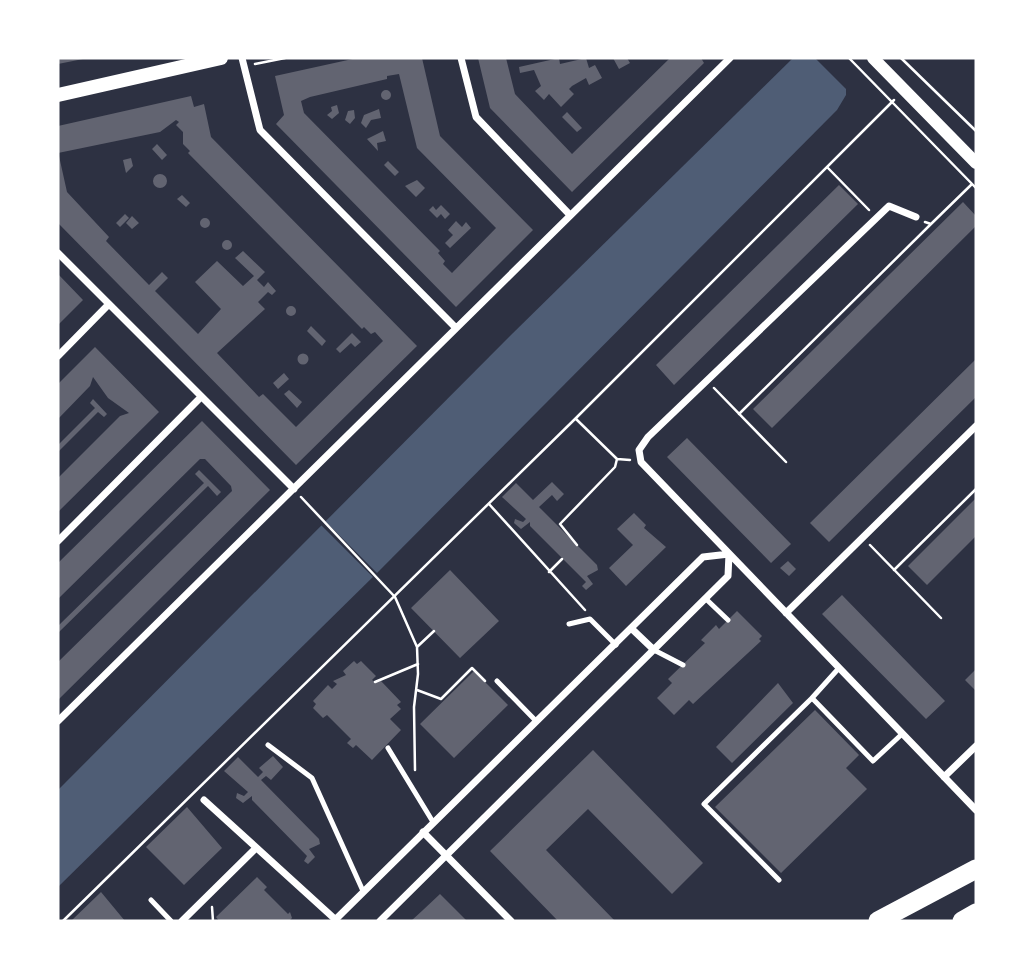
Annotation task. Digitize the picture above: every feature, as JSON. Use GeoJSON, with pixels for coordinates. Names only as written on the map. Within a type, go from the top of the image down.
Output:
{"type":"FeatureCollection","features":[{"type":"Feature","properties":{"kind":"highway"},"geometry":{"type":"LineString","coordinates":[[878,921],[976,869]]}},
{"type":"Feature","properties":{"kind":"highway"},"geometry":{"type":"LineString","coordinates":[[962,921],[976,913]]}},
{"type":"Feature","properties":{"kind":"main road"},"geometry":{"type":"LineString","coordinates":[[58,94],[220,58]]}},
{"type":"Feature","properties":{"kind":"street"},"geometry":{"type":"LineString","coordinates":[[242,58],[260,130],[455,327]]}},
{"type":"Feature","properties":{"kind":"street"},"geometry":{"type":"LineString","coordinates":[[461,58],[476,117],[570,215]]}},
{"type":"Feature","properties":{"kind":"street"},"geometry":{"type":"LineString","coordinates":[[873,58],[976,163]]}},
{"type":"Feature","properties":{"kind":"street"},"geometry":{"type":"LineString","coordinates":[[58,721],[727,59]]}},
{"type":"Feature","properties":{"kind":"street"},"geometry":{"type":"LineString","coordinates":[[916,217],[889,206],[648,437],[639,450],[641,462],[976,810]]}},
{"type":"Feature","properties":{"kind":"street"},"geometry":{"type":"LineString","coordinates":[[58,253],[294,489]]}},
{"type":"Feature","properties":{"kind":"street"},"geometry":{"type":"LineString","coordinates":[[58,356],[108,305]]}},
{"type":"Feature","properties":{"kind":"street"},"geometry":{"type":"LineString","coordinates":[[58,541],[201,397]]}},
{"type":"Feature","properties":{"kind":"street"},"geometry":{"type":"LineString","coordinates":[[786,613],[976,426]]}},
{"type":"Feature","properties":{"kind":"street"},"geometry":{"type":"LineString","coordinates":[[380,921],[729,576],[729,554]]}},
{"type":"Feature","properties":{"kind":"street"},"geometry":{"type":"LineString","coordinates":[[205,800],[335,921],[703,557],[729,554]]}},
{"type":"Feature","properties":{"kind":"street"},"geometry":{"type":"LineString","coordinates":[[632,629],[654,650]]}},
{"type":"Feature","properties":{"kind":"street"},"geometry":{"type":"LineString","coordinates":[[944,777],[976,746]]}},
{"type":"Feature","properties":{"kind":"street"},"geometry":{"type":"LineString","coordinates":[[423,832],[511,921]]}},
{"type":"Feature","properties":{"kind":"street"},"geometry":{"type":"LineString","coordinates":[[182,921],[256,848]]}},
{"type":"Feature","properties":{"kind":"lane"},"geometry":{"type":"LineString","coordinates":[[706,599],[728,620]]}},
{"type":"Feature","properties":{"kind":"lane"},"geometry":{"type":"LineString","coordinates":[[569,624],[590,619],[616,645]]}},
{"type":"Feature","properties":{"kind":"lane"},"geometry":{"type":"LineString","coordinates":[[654,650],[682,665]]}},
{"type":"Feature","properties":{"kind":"lane"},"geometry":{"type":"LineString","coordinates":[[779,880],[705,804],[813,698],[839,668]]}},
{"type":"Feature","properties":{"kind":"lane"},"geometry":{"type":"LineString","coordinates":[[497,681],[536,721]]}},
{"type":"Feature","properties":{"kind":"lane"},"geometry":{"type":"LineString","coordinates":[[813,698],[873,761],[902,734]]}},
{"type":"Feature","properties":{"kind":"lane"},"geometry":{"type":"LineString","coordinates":[[268,745],[312,778],[363,891]]}},
{"type":"Feature","properties":{"kind":"lane"},"geometry":{"type":"LineString","coordinates":[[388,748],[433,822]]}},
{"type":"Feature","properties":{"kind":"lane"},"geometry":{"type":"LineString","coordinates":[[150,900],[171,921]]}},
{"type":"Feature","properties":{"kind":"path"},"geometry":{"type":"LineString","coordinates":[[244,67],[285,58]]}},
{"type":"Feature","properties":{"kind":"path"},"geometry":{"type":"LineString","coordinates":[[849,58],[976,188]]}},
{"type":"Feature","properties":{"kind":"path"},"geometry":{"type":"LineString","coordinates":[[901,58],[976,131]]}},
{"type":"Feature","properties":{"kind":"path"},"geometry":{"type":"LineString","coordinates":[[63,921],[395,597],[892,103]]}},
{"type":"Feature","properties":{"kind":"path"},"geometry":{"type":"LineString","coordinates":[[827,167],[877,218]]}},
{"type":"Feature","properties":{"kind":"path"},"geometry":{"type":"LineString","coordinates":[[739,414],[972,184]]}},
{"type":"Feature","properties":{"kind":"path"},"geometry":{"type":"LineString","coordinates":[[916,217],[931,224]]}},
{"type":"Feature","properties":{"kind":"path"},"geometry":{"type":"LineString","coordinates":[[706,381],[786,462]]}},
{"type":"Feature","properties":{"kind":"path"},"geometry":{"type":"LineString","coordinates":[[576,418],[617,459],[641,462]]}},
{"type":"Feature","properties":{"kind":"path"},"geometry":{"type":"LineString","coordinates":[[577,545],[560,524],[615,467],[617,459]]}},
{"type":"Feature","properties":{"kind":"path"},"geometry":{"type":"LineString","coordinates":[[294,489],[317,517],[395,597],[417,647],[417,690],[414,707],[415,792]]}},
{"type":"Feature","properties":{"kind":"path"},"geometry":{"type":"LineString","coordinates":[[894,570],[976,489]]}},
{"type":"Feature","properties":{"kind":"path"},"geometry":{"type":"LineString","coordinates":[[489,504],[584,607],[590,619]]}},
{"type":"Feature","properties":{"kind":"path"},"geometry":{"type":"LineString","coordinates":[[863,538],[941,618]]}},
{"type":"Feature","properties":{"kind":"path"},"geometry":{"type":"LineString","coordinates":[[549,572],[562,559]]}},
{"type":"Feature","properties":{"kind":"path"},"geometry":{"type":"LineString","coordinates":[[417,647],[434,631]]}},
{"type":"Feature","properties":{"kind":"path"},"geometry":{"type":"LineString","coordinates":[[375,682],[418,664]]}},
{"type":"Feature","properties":{"kind":"path"},"geometry":{"type":"LineString","coordinates":[[417,690],[441,699],[472,668],[487,682]]}},
{"type":"Feature","properties":{"kind":"water"},"geometry":{"type":"Polygon","coordinates":[[[793,58],[815,58],[846,89],[846,95],[837,110],[379,571],[58,887],[58,790],[510,336],[793,58]]]}},
{"type":"Feature","properties":{"kind":"pier"},"geometry":{"type":"Polygon","coordinates":[[[323,519],[379,575],[375,579],[319,523],[323,519]]]}},
{"type":"Feature","properties":{"kind":"building"},"geometry":{"type":"Polygon","coordinates":[[[58,58],[83,58],[83,59],[58,64],[58,58]]]}},
{"type":"Feature","properties":{"kind":"building"},"geometry":{"type":"Polygon","coordinates":[[[357,58],[422,58],[440,136],[533,230],[456,307],[276,124],[284,115],[275,76],[357,58]],[[399,74],[301,101],[304,113],[440,251],[438,253],[445,261],[443,264],[452,273],[496,228],[417,148],[399,74]]]}},
{"type":"Feature","properties":{"kind":"building"},"geometry":{"type":"Polygon","coordinates":[[[478,58],[506,58],[515,94],[572,154],[670,58],[701,58],[704,63],[572,192],[490,108],[478,58]]]}},
{"type":"Feature","properties":{"kind":"building"},"geometry":{"type":"Polygon","coordinates":[[[559,58],[560,64],[586,58],[589,68],[595,65],[602,78],[589,85],[586,78],[572,86],[569,89],[574,94],[561,107],[549,94],[544,100],[535,91],[541,86],[534,70],[520,73],[519,67],[559,58]]]}},
{"type":"Feature","properties":{"kind":"building"},"geometry":{"type":"Polygon","coordinates":[[[613,58],[627,58],[630,63],[619,69],[613,58]]]}},
{"type":"Feature","properties":{"kind":"building"},"geometry":{"type":"Polygon","coordinates":[[[386,90],[391,95],[386,100],[381,95],[386,90]]]}},
{"type":"Feature","properties":{"kind":"building"},"geometry":{"type":"Polygon","coordinates":[[[191,96],[194,107],[204,104],[211,137],[417,346],[296,465],[58,223],[59,156],[67,192],[109,237],[106,241],[149,285],[162,272],[168,278],[155,291],[198,334],[221,309],[195,282],[217,261],[243,286],[254,276],[235,258],[243,251],[265,272],[257,280],[264,287],[268,282],[276,291],[272,295],[268,292],[258,302],[265,309],[217,353],[259,397],[263,394],[296,427],[383,341],[375,332],[371,334],[364,327],[362,329],[188,153],[190,151],[183,144],[183,132],[176,125],[179,122],[176,120],[160,132],[58,153],[58,126],[191,96]]]}},
{"type":"Feature","properties":{"kind":"building"},"geometry":{"type":"Polygon","coordinates":[[[337,105],[339,113],[332,119],[327,115],[332,111],[331,107],[337,105]]]}},
{"type":"Feature","properties":{"kind":"building"},"geometry":{"type":"Polygon","coordinates":[[[379,109],[381,118],[371,120],[366,128],[361,123],[364,115],[379,109]]]}},
{"type":"Feature","properties":{"kind":"building"},"geometry":{"type":"Polygon","coordinates":[[[354,110],[355,118],[350,124],[345,120],[348,111],[354,110]]]}},
{"type":"Feature","properties":{"kind":"building"},"geometry":{"type":"Polygon","coordinates":[[[567,112],[582,128],[577,132],[562,117],[567,112]]]}},
{"type":"Feature","properties":{"kind":"building"},"geometry":{"type":"Polygon","coordinates":[[[383,131],[386,141],[377,143],[378,151],[367,139],[383,131]]]}},
{"type":"Feature","properties":{"kind":"building"},"geometry":{"type":"Polygon","coordinates":[[[157,144],[167,155],[162,160],[152,149],[157,144]]]}},
{"type":"Feature","properties":{"kind":"building"},"geometry":{"type":"Polygon","coordinates":[[[131,158],[133,166],[126,173],[123,160],[131,158]]]}},
{"type":"Feature","properties":{"kind":"building"},"geometry":{"type":"Polygon","coordinates":[[[388,161],[399,172],[395,176],[384,165],[388,161]]]}},
{"type":"Feature","properties":{"kind":"building"},"geometry":{"type":"Polygon","coordinates":[[[160,174],[165,176],[165,186],[160,188],[155,186],[153,181],[155,176],[160,174]]]}},
{"type":"Feature","properties":{"kind":"building"},"geometry":{"type":"Polygon","coordinates":[[[417,180],[425,188],[416,197],[405,186],[417,180]]]}},
{"type":"Feature","properties":{"kind":"building"},"geometry":{"type":"Polygon","coordinates":[[[839,185],[858,204],[674,385],[656,365],[839,185]]]}},
{"type":"Feature","properties":{"kind":"building"},"geometry":{"type":"Polygon","coordinates":[[[182,195],[190,203],[186,207],[177,199],[182,195]]]}},
{"type":"Feature","properties":{"kind":"building"},"geometry":{"type":"Polygon","coordinates":[[[963,202],[976,216],[976,226],[772,428],[753,409],[963,202]]]}},
{"type":"Feature","properties":{"kind":"building"},"geometry":{"type":"Polygon","coordinates":[[[441,205],[450,214],[445,219],[441,214],[437,218],[429,210],[433,206],[436,210],[441,205]]]}},
{"type":"Feature","properties":{"kind":"building"},"geometry":{"type":"Polygon","coordinates":[[[125,214],[129,218],[120,227],[116,223],[125,214]]]}},
{"type":"Feature","properties":{"kind":"building"},"geometry":{"type":"Polygon","coordinates":[[[132,216],[139,223],[132,229],[126,223],[132,216]]]}},
{"type":"Feature","properties":{"kind":"building"},"geometry":{"type":"Polygon","coordinates":[[[205,218],[210,223],[205,228],[200,223],[205,218]]]}},
{"type":"Feature","properties":{"kind":"building"},"geometry":{"type":"Polygon","coordinates":[[[456,221],[462,227],[466,222],[471,228],[450,248],[445,243],[453,235],[448,230],[456,221]]]}},
{"type":"Feature","properties":{"kind":"building"},"geometry":{"type":"Polygon","coordinates":[[[227,240],[232,245],[227,250],[222,245],[227,240]]]}},
{"type":"Feature","properties":{"kind":"building"},"geometry":{"type":"Polygon","coordinates":[[[58,274],[83,300],[58,325],[58,274]]]}},
{"type":"Feature","properties":{"kind":"building"},"geometry":{"type":"Polygon","coordinates":[[[291,306],[295,307],[295,315],[291,316],[287,315],[286,311],[287,307],[291,306]]]}},
{"type":"Feature","properties":{"kind":"building"},"geometry":{"type":"Polygon","coordinates":[[[311,326],[326,341],[322,346],[307,331],[311,326]]]}},
{"type":"Feature","properties":{"kind":"building"},"geometry":{"type":"Polygon","coordinates":[[[352,333],[361,342],[355,347],[351,343],[340,353],[336,349],[352,333]]]}},
{"type":"Feature","properties":{"kind":"building"},"geometry":{"type":"Polygon","coordinates":[[[95,347],[159,412],[58,512],[58,478],[120,416],[129,413],[108,398],[93,377],[90,386],[58,419],[58,384],[95,347]]]}},
{"type":"Feature","properties":{"kind":"building"},"geometry":{"type":"Polygon","coordinates":[[[303,354],[307,355],[307,363],[303,364],[299,363],[298,359],[299,355],[303,354]]]}},
{"type":"Feature","properties":{"kind":"building"},"geometry":{"type":"Polygon","coordinates":[[[976,359],[976,397],[829,542],[810,523],[976,359]]]}},
{"type":"Feature","properties":{"kind":"building"},"geometry":{"type":"Polygon","coordinates":[[[284,373],[289,379],[278,389],[273,383],[284,373]]]}},
{"type":"Feature","properties":{"kind":"building"},"geometry":{"type":"Polygon","coordinates":[[[289,390],[302,402],[297,408],[284,394],[289,390]]]}},
{"type":"Feature","properties":{"kind":"building"},"geometry":{"type":"Polygon","coordinates":[[[93,399],[107,414],[104,417],[98,412],[58,452],[58,445],[95,408],[90,403],[93,399]]]}},
{"type":"Feature","properties":{"kind":"building"},"geometry":{"type":"Polygon","coordinates":[[[202,421],[270,490],[58,700],[58,662],[232,491],[231,486],[205,459],[200,459],[58,599],[58,563],[202,421]]]}},
{"type":"Feature","properties":{"kind":"building"},"geometry":{"type":"Polygon","coordinates":[[[687,438],[791,544],[771,563],[667,457],[687,438]]]}},
{"type":"Feature","properties":{"kind":"building"},"geometry":{"type":"Polygon","coordinates":[[[199,470],[221,492],[217,496],[208,486],[58,633],[58,626],[204,483],[195,474],[199,470]]]}},
{"type":"Feature","properties":{"kind":"building"},"geometry":{"type":"Polygon","coordinates":[[[552,482],[564,494],[557,501],[552,495],[539,507],[597,565],[598,570],[587,576],[593,584],[586,590],[582,586],[586,582],[530,526],[530,522],[521,529],[514,523],[515,519],[523,522],[526,519],[502,497],[516,483],[533,500],[552,482]]]}},
{"type":"Feature","properties":{"kind":"building"},"geometry":{"type":"Polygon","coordinates":[[[976,498],[976,536],[927,585],[908,566],[976,498]]]}},
{"type":"Feature","properties":{"kind":"building"},"geometry":{"type":"Polygon","coordinates":[[[634,513],[646,525],[644,528],[666,547],[626,586],[609,568],[633,545],[617,529],[634,513]]]}},
{"type":"Feature","properties":{"kind":"building"},"geometry":{"type":"Polygon","coordinates":[[[788,561],[796,569],[789,576],[780,568],[788,561]]]}},
{"type":"Feature","properties":{"kind":"building"},"geometry":{"type":"Polygon","coordinates":[[[450,570],[499,621],[460,658],[411,608],[450,570]]]}},
{"type":"Feature","properties":{"kind":"building"},"geometry":{"type":"Polygon","coordinates":[[[842,595],[945,701],[926,719],[822,614],[842,595]]]}},
{"type":"Feature","properties":{"kind":"building"},"geometry":{"type":"Polygon","coordinates":[[[737,611],[762,636],[759,639],[761,641],[693,704],[689,700],[674,715],[657,698],[672,683],[668,679],[705,643],[701,640],[716,625],[719,629],[737,611]]]}},
{"type":"Feature","properties":{"kind":"building"},"geometry":{"type":"Polygon","coordinates":[[[354,661],[357,664],[361,661],[376,676],[372,680],[381,681],[401,702],[397,705],[401,709],[390,719],[401,730],[372,760],[356,745],[353,748],[347,743],[351,739],[327,715],[323,718],[313,708],[316,704],[313,701],[328,685],[332,689],[337,684],[333,681],[346,675],[343,671],[354,661]]]}},
{"type":"Feature","properties":{"kind":"building"},"geometry":{"type":"Polygon","coordinates":[[[976,669],[976,691],[965,680],[976,669]]]}},
{"type":"Feature","properties":{"kind":"building"},"geometry":{"type":"Polygon","coordinates":[[[474,671],[508,705],[454,758],[420,724],[474,671]]]}},
{"type":"Feature","properties":{"kind":"building"},"geometry":{"type":"Polygon","coordinates":[[[778,683],[793,703],[732,763],[716,747],[778,683]]]}},
{"type":"Feature","properties":{"kind":"building"},"geometry":{"type":"Polygon","coordinates":[[[815,710],[859,755],[846,768],[867,789],[781,873],[715,807],[815,710]]]}},
{"type":"Feature","properties":{"kind":"building"},"geometry":{"type":"Polygon","coordinates":[[[593,750],[703,863],[672,894],[588,809],[546,850],[615,921],[558,921],[490,851],[593,750]]]}},
{"type":"Feature","properties":{"kind":"building"},"geometry":{"type":"Polygon","coordinates":[[[273,756],[283,767],[271,780],[266,776],[261,780],[319,839],[320,844],[309,849],[315,857],[308,864],[304,861],[307,856],[252,800],[252,796],[243,803],[236,798],[237,793],[244,796],[248,792],[224,771],[238,757],[258,777],[263,772],[259,768],[273,756]]]}},
{"type":"Feature","properties":{"kind":"building"},"geometry":{"type":"Polygon","coordinates":[[[187,807],[222,848],[184,885],[146,847],[187,807]]]}},
{"type":"Feature","properties":{"kind":"building"},"geometry":{"type":"Polygon","coordinates":[[[257,877],[267,887],[264,890],[288,914],[290,912],[292,918],[289,921],[219,921],[216,917],[257,877]]]}},
{"type":"Feature","properties":{"kind":"building"},"geometry":{"type":"Polygon","coordinates":[[[101,892],[125,921],[71,921],[99,894],[101,892]]]}},
{"type":"Feature","properties":{"kind":"building"},"geometry":{"type":"Polygon","coordinates":[[[440,894],[467,921],[411,921],[423,910],[440,894]]]}}]}
